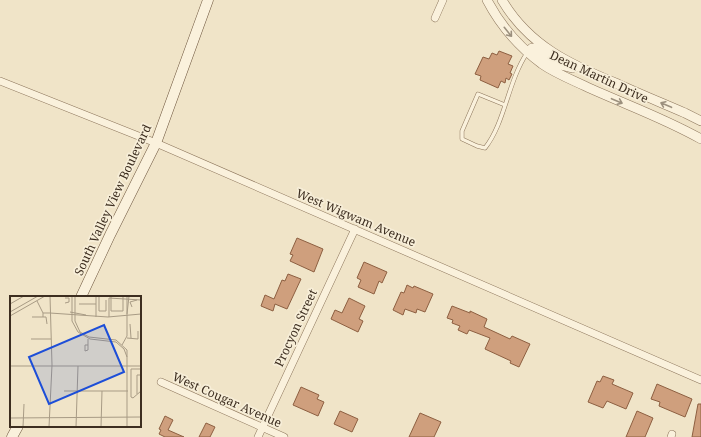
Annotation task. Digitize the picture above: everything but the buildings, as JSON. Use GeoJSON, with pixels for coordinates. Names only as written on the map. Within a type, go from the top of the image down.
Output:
{"type":"FeatureCollection","features":[{"type":"Feature","properties":{"kind":"main road","name":"South Valley View Boulevard"},"geometry":{"type":"LineString","coordinates":[[81,296],[156,143],[208,0]]}},
{"type":"Feature","properties":{"kind":"main road"},"geometry":{"type":"LineString","coordinates":[[12,437],[17,427]]}},
{"type":"Feature","properties":{"kind":"street"},"geometry":{"type":"LineString","coordinates":[[435,18],[443,0]]}},
{"type":"Feature","properties":{"kind":"street","name":"Dean Martin Drive"},"geometry":{"type":"LineString","coordinates":[[487,0],[503,26],[514,40],[554,72],[665,121],[701,139]]}},
{"type":"Feature","properties":{"kind":"street","name":"Dean Martin Drive"},"geometry":{"type":"LineString","coordinates":[[502,0],[509,11],[532,37],[557,56],[582,69],[685,113],[701,122]]}},
{"type":"Feature","properties":{"kind":"street"},"geometry":{"type":"LineString","coordinates":[[528,52],[532,48],[556,64],[582,69]]}},
{"type":"Feature","properties":{"kind":"street"},"geometry":{"type":"LineString","coordinates":[[597,92],[603,78]]}},
{"type":"Feature","properties":{"kind":"street","name":"West Wigwam Avenue"},"geometry":{"type":"LineString","coordinates":[[0,80],[156,143],[701,380]]}},
{"type":"Feature","properties":{"kind":"street","name":"Procyon Street"},"geometry":{"type":"LineString","coordinates":[[258,437],[355,229]]}},
{"type":"Feature","properties":{"kind":"street","name":"West Cougar Avenue"},"geometry":{"type":"LineString","coordinates":[[160,382],[284,437]]}},
{"type":"Feature","properties":{"kind":"lane"},"geometry":{"type":"LineString","coordinates":[[505,105],[478,94],[462,131],[462,139],[484,148],[491,140],[505,105],[522,61],[528,52]]}}]}
